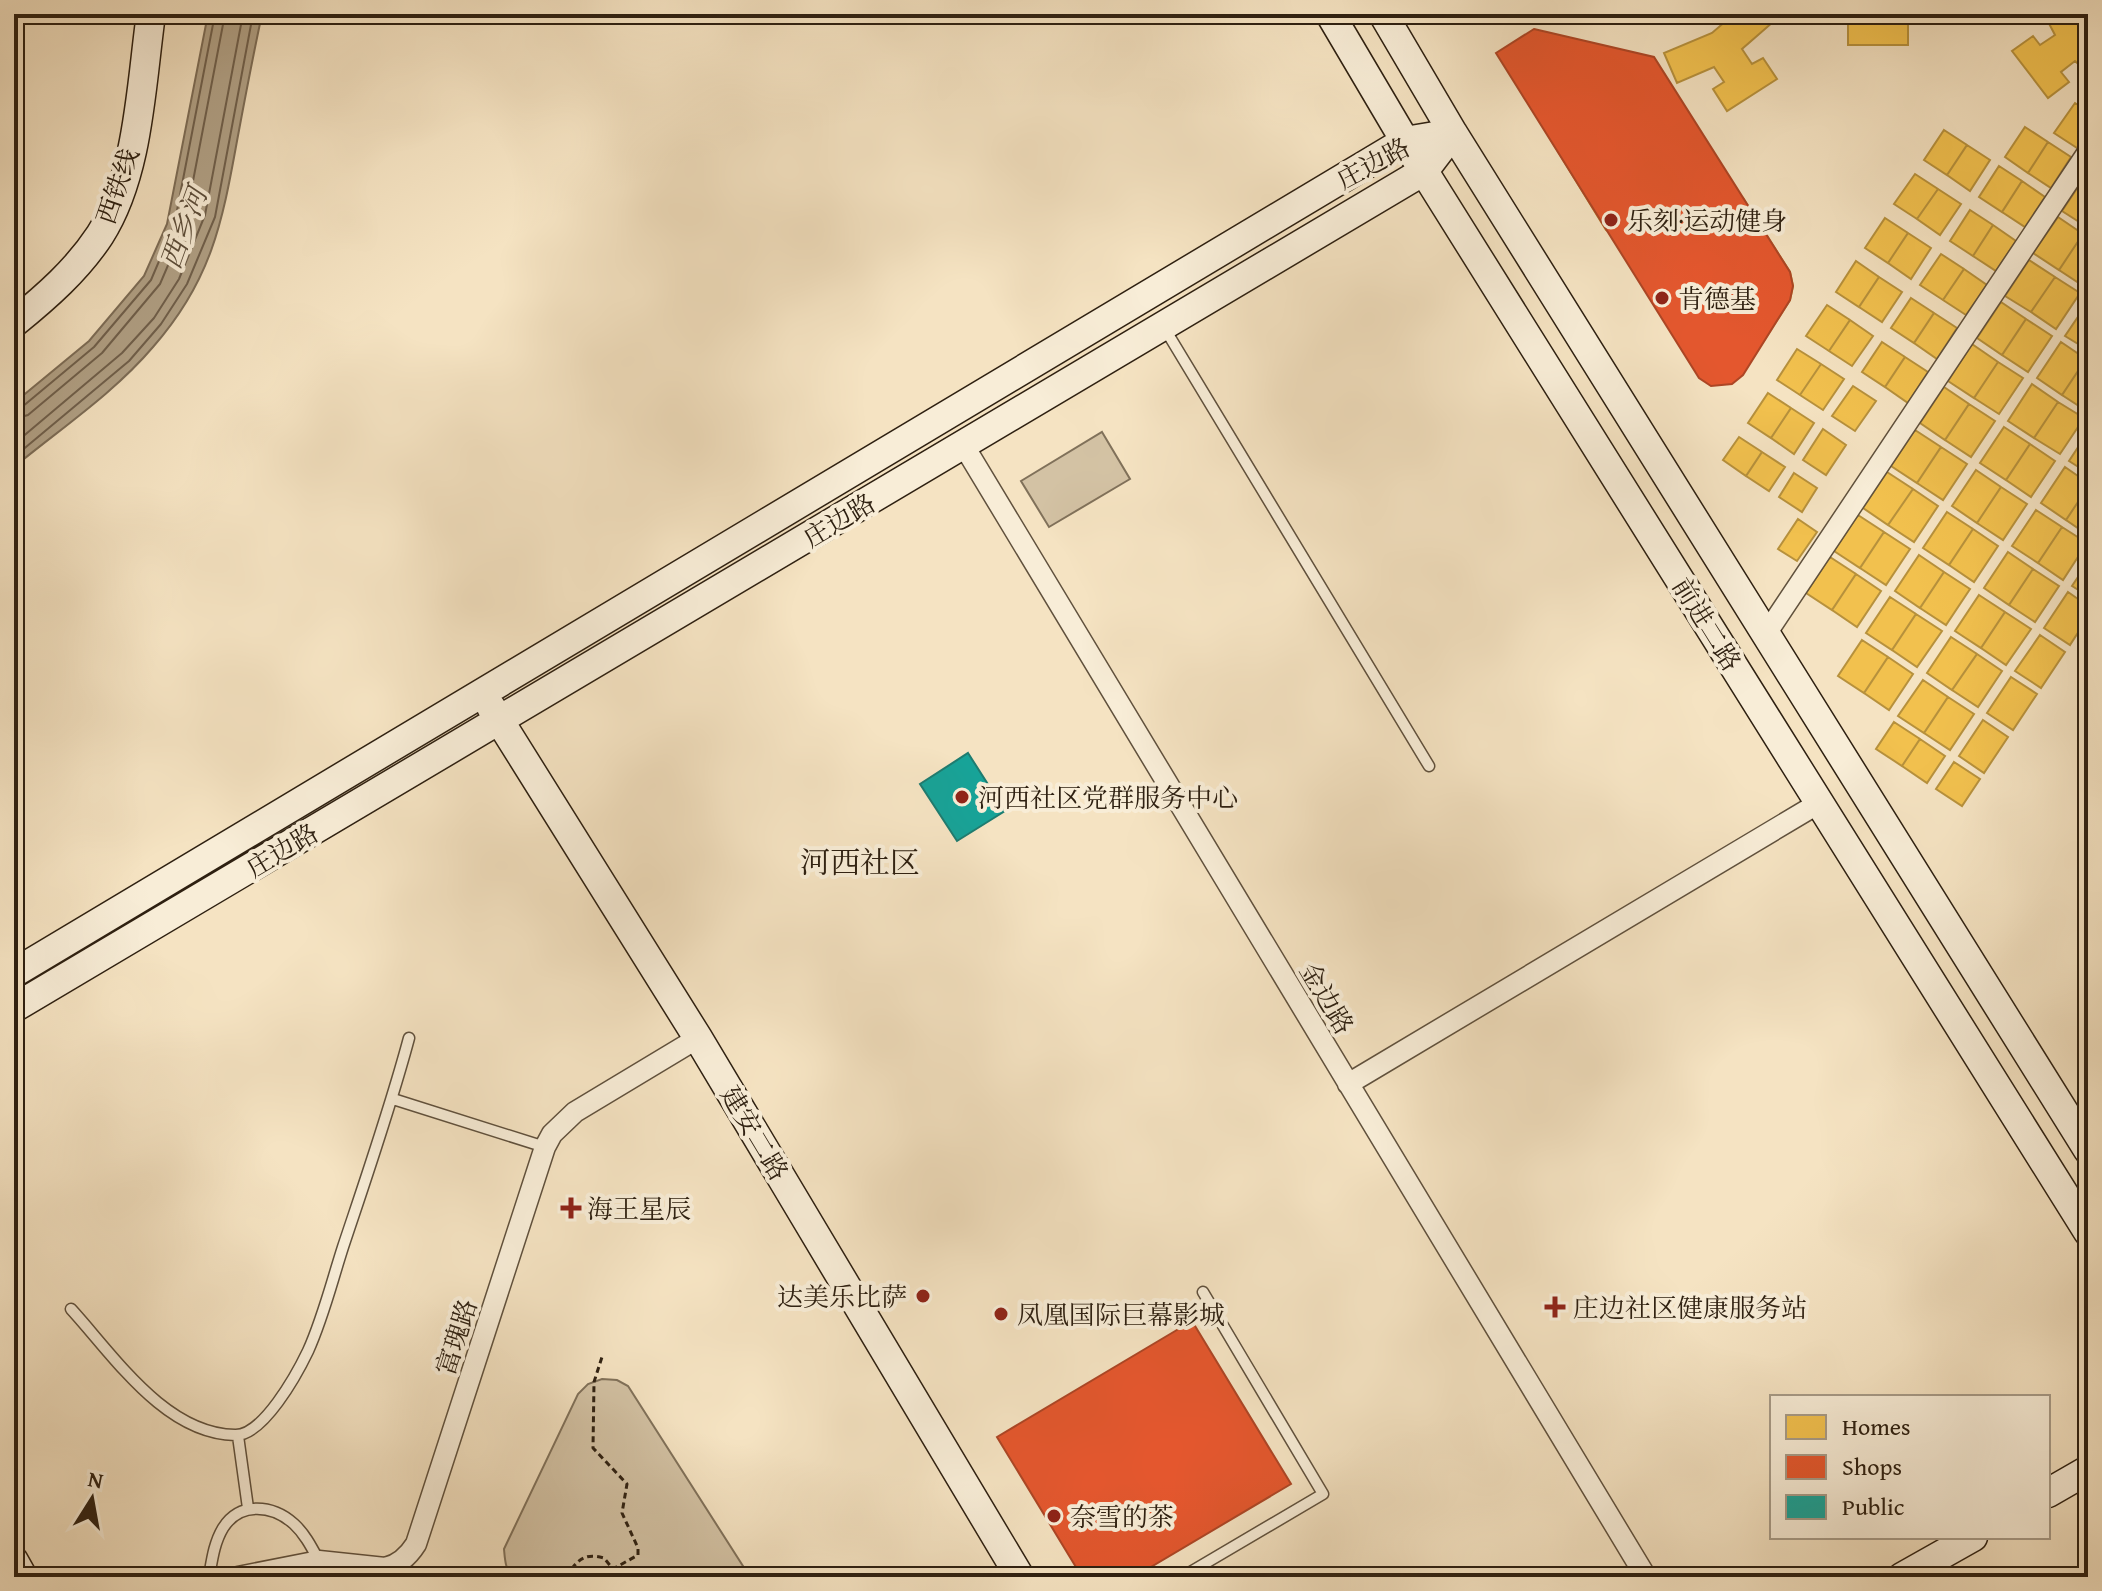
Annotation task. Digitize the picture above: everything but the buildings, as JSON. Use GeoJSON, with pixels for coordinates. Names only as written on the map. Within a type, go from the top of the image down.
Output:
{"type":"FeatureCollection","features":[{"type":"Feature","properties":{"kind":"main road","name":"西铁线"},"geometry":{"type":"LineString","coordinates":[[14,323],[49,294],[83,259],[111,215],[130,161],[151,14]]}},
{"type":"Feature","properties":{"kind":"main road","name":"前进二路"},"geometry":{"type":"LineString","coordinates":[[1330,14],[1405,141],[2088,1232]]}},
{"type":"Feature","properties":{"kind":"main road","name":"前进二路"},"geometry":{"type":"LineString","coordinates":[[1383,14],[1453,133],[2088,1150]]}},
{"type":"Feature","properties":{"kind":"main road","name":"庄边路"},"geometry":{"type":"LineString","coordinates":[[14,973],[1405,141],[1453,133]]}},
{"type":"Feature","properties":{"kind":"main road","name":"庄边路"},"geometry":{"type":"LineString","coordinates":[[14,1008],[1424,171],[1453,133]]}},
{"type":"Feature","properties":{"kind":"main road","name":"建安二路"},"geometry":{"type":"LineString","coordinates":[[482,693],[698,1038],[1020,1577]]}},
{"type":"Feature","properties":{"kind":"main road"},"geometry":{"type":"LineString","coordinates":[[2050,1492],[2088,1470]]}},
{"type":"Feature","properties":{"kind":"main road"},"geometry":{"type":"LineString","coordinates":[[1902,1577],[1969,1539]]}},
{"type":"Feature","properties":{"kind":"main road"},"geometry":{"type":"LineString","coordinates":[[14,1561],[23,1577]]}},
{"type":"Feature","properties":{"kind":"street"},"geometry":{"type":"LineString","coordinates":[[1766,634],[2088,152]]}},
{"type":"Feature","properties":{"kind":"street","name":"金边路"},"geometry":{"type":"LineString","coordinates":[[964,446],[1646,1577]]}},
{"type":"Feature","properties":{"kind":"street"},"geometry":{"type":"LineString","coordinates":[[1348,1084],[1819,803]]}},
{"type":"Feature","properties":{"kind":"street","name":"富瑰路"},"geometry":{"type":"LineString","coordinates":[[238,1577],[319,1561],[389,1573],[411,1552],[545,1147],[552,1134],[575,1112],[698,1038]]}},
{"type":"Feature","properties":{"kind":"lane"},"geometry":{"type":"LineString","coordinates":[[1164,326],[1429,766]]}},
{"type":"Feature","properties":{"kind":"lane"},"geometry":{"type":"LineString","coordinates":[[71,1309],[148,1394],[183,1422],[211,1432],[238,1436],[256,1425],[283,1397],[309,1349],[393,1099],[409,1038]]}},
{"type":"Feature","properties":{"kind":"lane"},"geometry":{"type":"LineString","coordinates":[[393,1099],[545,1147]]}},
{"type":"Feature","properties":{"kind":"lane"},"geometry":{"type":"LineString","coordinates":[[1182,1577],[1323,1494],[1203,1292]]}},
{"type":"Feature","properties":{"kind":"lane"},"geometry":{"type":"LineString","coordinates":[[238,1436],[248,1508]]}},
{"type":"Feature","properties":{"kind":"lane"},"geometry":{"type":"LineString","coordinates":[[209,1577],[215,1545],[224,1526],[248,1508],[264,1509],[288,1520],[309,1542],[319,1561]]}},
{"type":"Feature","properties":{"kind":"path"},"geometry":{"type":"LineString","coordinates":[[566,1577],[584,1556],[604,1558],[613,1569],[638,1555],[638,1548],[622,1513],[627,1484],[593,1448],[594,1382],[602,1357]]}},
{"type":"Feature","properties":{"kind":"shaded area"},"geometry":{"type":"Polygon","coordinates":[[[1102,432],[1130,479],[1049,527],[1021,481],[1102,432]]]}},
{"type":"Feature","properties":{"kind":"shaded area"},"geometry":{"type":"Polygon","coordinates":[[[602,1379],[617,1380],[628,1386],[750,1577],[514,1577],[511,1574],[504,1549],[578,1394],[588,1384],[602,1379]]]}},
{"type":"Feature","properties":{"kind":"water","name":"西乡河"},"geometry":{"type":"Polygon","coordinates":[[[208,14],[262,14],[226,199],[201,275],[173,323],[138,364],[14,467],[14,403],[89,341],[144,276],[167,224],[208,14]]]}},
{"type":"Feature","properties":{"kind":"place","name":"乐刻·运动健身"},"geometry":{"type":"Point","coordinates":[1611,220]}},
{"type":"Feature","properties":{"kind":"place","name":"肯德基"},"geometry":{"type":"Point","coordinates":[1662,298]}},
{"type":"Feature","properties":{"kind":"place","name":"河西社区党群服务中心"},"geometry":{"type":"Point","coordinates":[962,797]}},
{"type":"Feature","properties":{"kind":"place","name":"海王星辰"},"geometry":{"type":"Point","coordinates":[571,1208]}},
{"type":"Feature","properties":{"kind":"place","name":"达美乐比萨"},"geometry":{"type":"Point","coordinates":[923,1296]}},
{"type":"Feature","properties":{"kind":"place","name":"庄边社区健康服务站"},"geometry":{"type":"Point","coordinates":[1555,1307]}},
{"type":"Feature","properties":{"kind":"place","name":"凤凰国际巨幕影城"},"geometry":{"type":"Point","coordinates":[1001,1314]}},
{"type":"Feature","properties":{"kind":"place","name":"奈雪的茶"},"geometry":{"type":"Point","coordinates":[1054,1516]}},
{"type":"Feature","properties":{"kind":"district","name":"河西社区"},"geometry":{"type":"Point","coordinates":[860,862]}}]}
